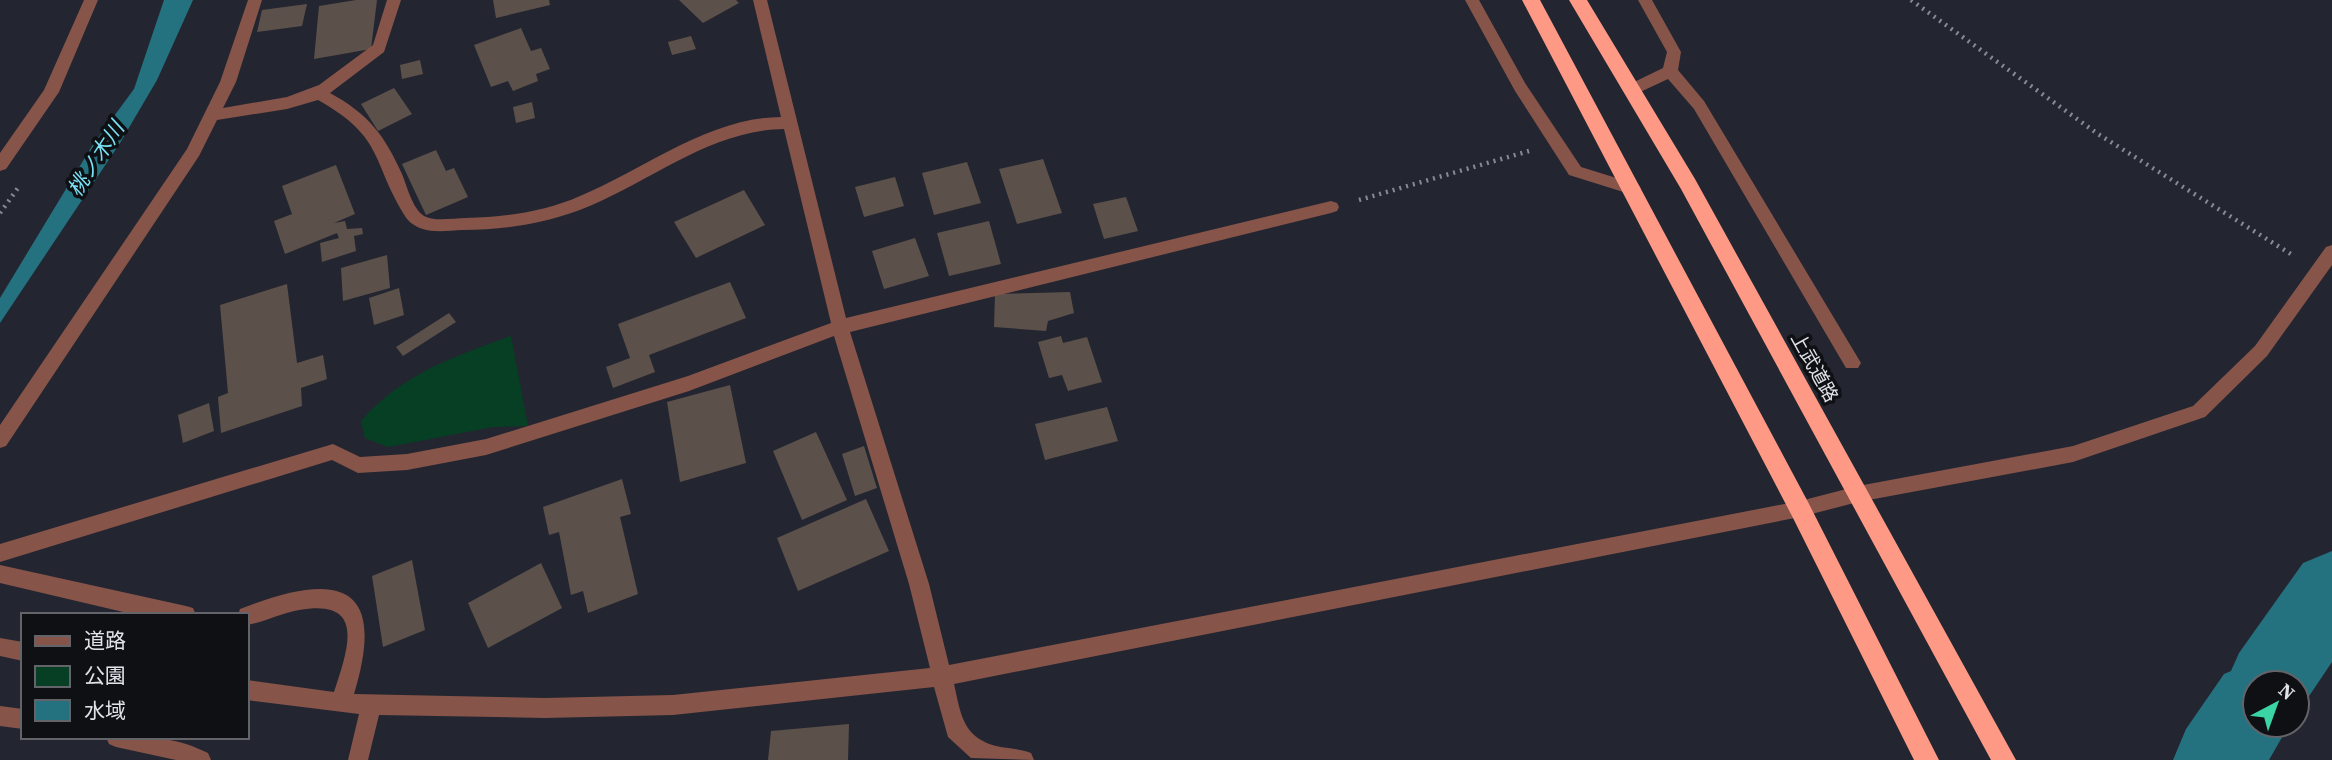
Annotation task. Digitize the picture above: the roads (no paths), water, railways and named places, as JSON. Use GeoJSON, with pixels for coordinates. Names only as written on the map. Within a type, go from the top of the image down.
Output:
{"type":"FeatureCollection","features":[{"type":"Feature","properties":{"kind":"highway"},"geometry":{"type":"LineString","coordinates":[[1531,0],[1800,509],[1927,760]]}},
{"type":"Feature","properties":{"kind":"highway","name":"上武道路"},"geometry":{"type":"LineString","coordinates":[[1578,0],[1633,89],[2004,760]]}},
{"type":"Feature","properties":{"kind":"street"},"geometry":{"type":"LineString","coordinates":[[0,165],[51,92],[91,0]]}},
{"type":"Feature","properties":{"kind":"street"},"geometry":{"type":"LineString","coordinates":[[0,440],[165,195],[213,115],[228,82],[255,0]]}},
{"type":"Feature","properties":{"kind":"street"},"geometry":{"type":"LineString","coordinates":[[213,115],[287,103],[318,93],[379,48],[394,0]]}},
{"type":"Feature","properties":{"kind":"street"},"geometry":{"type":"LineString","coordinates":[[760,0],[840,327],[919,584],[944,676],[955,730],[978,751],[1024,760]]}},
{"type":"Feature","properties":{"kind":"street"},"geometry":{"type":"LineString","coordinates":[[1472,0],[1520,87],[1575,171],[1633,189]]}},
{"type":"Feature","properties":{"kind":"street"},"geometry":{"type":"LineString","coordinates":[[1645,0],[1674,52],[1670,71]]}},
{"type":"Feature","properties":{"kind":"street"},"geometry":{"type":"LineString","coordinates":[[1633,89],[1670,71]]}},
{"type":"Feature","properties":{"kind":"street"},"geometry":{"type":"LineString","coordinates":[[1670,71],[1699,105],[1852,363]]}},
{"type":"Feature","properties":{"kind":"street"},"geometry":{"type":"LineString","coordinates":[[318,93],[358,118],[371,132],[389,162],[413,215],[424,223],[484,224],[519,221],[553,213],[724,134],[751,124],[772,121],[789,123]]}},
{"type":"Feature","properties":{"kind":"street"},"geometry":{"type":"LineString","coordinates":[[0,553],[333,452],[358,465],[407,462],[486,447],[689,383],[840,327],[1331,207]]}},
{"type":"Feature","properties":{"kind":"street"},"geometry":{"type":"LineString","coordinates":[[248,691],[372,705],[545,708],[673,705],[944,676],[1800,509],[1858,494],[2073,454],[2199,412],[2261,351],[2332,252]]}},
{"type":"Feature","properties":{"kind":"street"},"geometry":{"type":"LineString","coordinates":[[0,574],[175,613]]}},
{"type":"Feature","properties":{"kind":"street"},"geometry":{"type":"LineString","coordinates":[[248,616],[266,613],[300,601],[326,599],[345,603],[355,615],[359,631],[357,649],[341,703]]}},
{"type":"Feature","properties":{"kind":"street"},"geometry":{"type":"LineString","coordinates":[[0,647],[21,652]]}},
{"type":"Feature","properties":{"kind":"street"},"geometry":{"type":"LineString","coordinates":[[358,760],[372,705]]}},
{"type":"Feature","properties":{"kind":"street"},"geometry":{"type":"LineString","coordinates":[[0,716],[21,719]]}},
{"type":"Feature","properties":{"kind":"street"},"geometry":{"type":"LineString","coordinates":[[126,739],[183,751],[201,760]]}},
{"type":"Feature","properties":{"kind":"water","name":"桃ノ木川"},"geometry":{"type":"Polygon","coordinates":[[[164,0],[193,0],[157,80],[120,143],[0,323],[0,298],[92,146],[134,89],[164,0]]]}},
{"type":"Feature","properties":{"kind":"waterway"},"geometry":{"type":"LineString","coordinates":[[2278,669],[2332,590]]}},
{"type":"Feature","properties":{"kind":"waterway"},"geometry":{"type":"LineString","coordinates":[[2217,760],[2241,725]]}}]}
